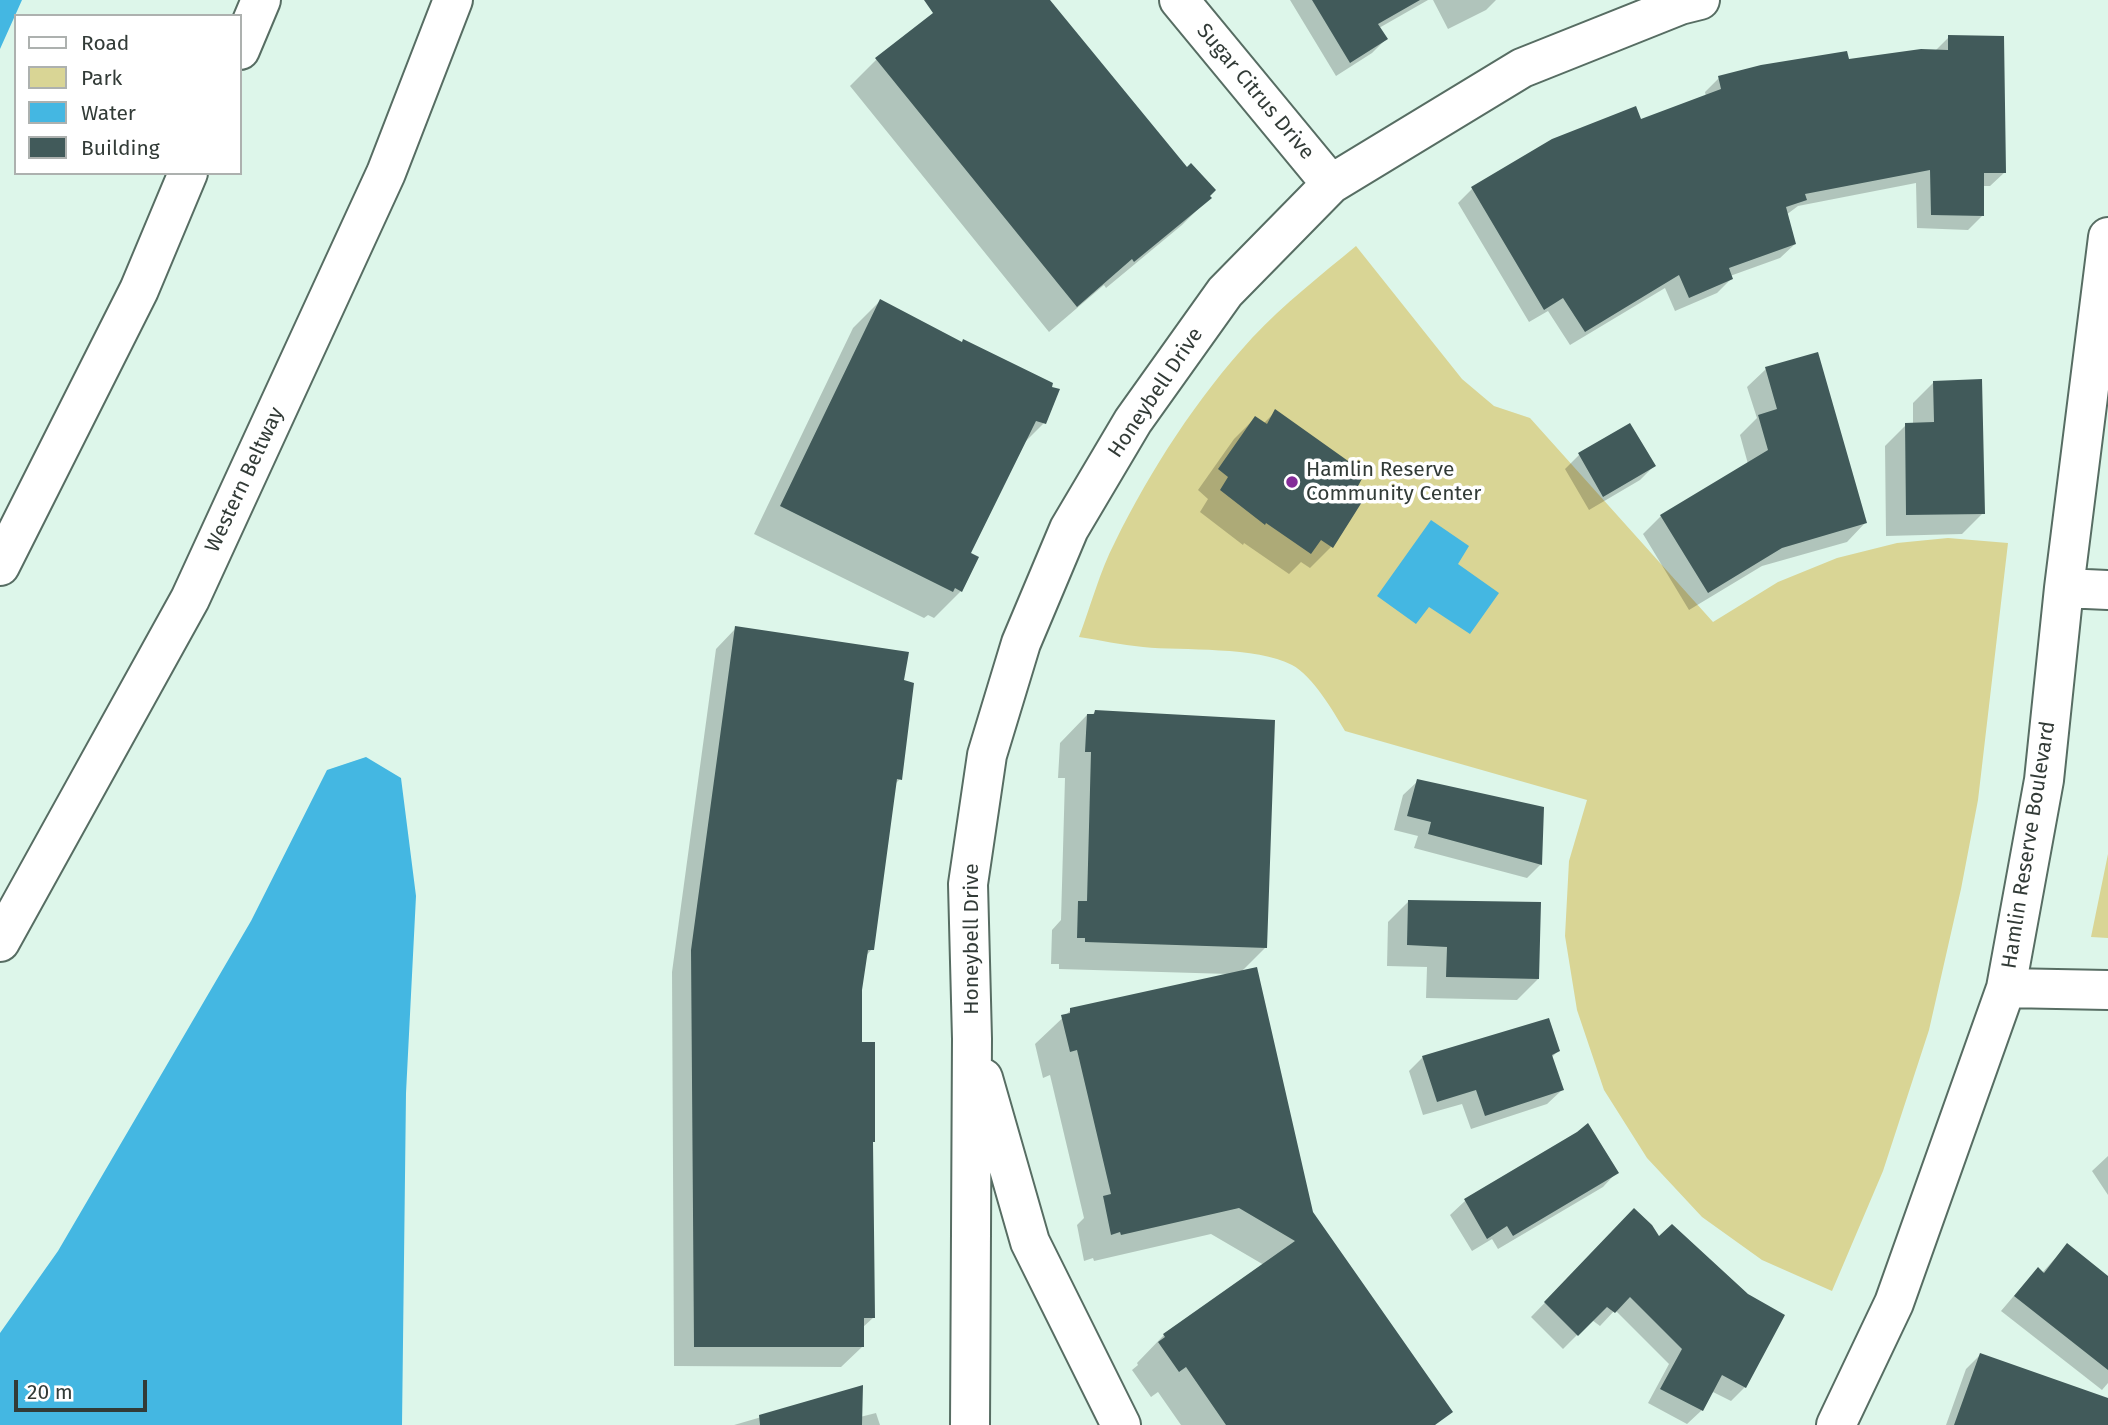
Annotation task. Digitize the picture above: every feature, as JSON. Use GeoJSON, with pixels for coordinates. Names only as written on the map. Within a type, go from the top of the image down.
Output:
{"type":"FeatureCollection","features":[{"type":"Feature","properties":{"kind":"main road"},"geometry":{"type":"LineString","coordinates":[[242,46],[261,0]]}},
{"type":"Feature","properties":{"kind":"main road","name":"Western Beltway"},"geometry":{"type":"LineString","coordinates":[[0,942],[190,599],[386,173],[453,0]]}},
{"type":"Feature","properties":{"kind":"main road","name":"Sugar Citrus Drive"},"geometry":{"type":"LineString","coordinates":[[1179,0],[1331,184]]}},
{"type":"Feature","properties":{"kind":"main road","name":"Honeybell Drive"},"geometry":{"type":"LineString","coordinates":[[970,1425],[972,1039],[968,884],[987,755],[1021,643],[1069,529],[1132,421],[1225,292],[1331,184],[1522,68],[1680,5],[1700,0]]}},
{"type":"Feature","properties":{"kind":"main road"},"geometry":{"type":"LineString","coordinates":[[0,566],[139,290],[187,175]]}},
{"type":"Feature","properties":{"kind":"main road","name":"Hamlin Reserve Boulevard"},"geometry":{"type":"LineString","coordinates":[[1836,1425],[1894,1303],[2006,988],[2044,780],[2064,588],[2108,237]]}},
{"type":"Feature","properties":{"kind":"main road"},"geometry":{"type":"LineString","coordinates":[[2064,588],[2108,590]]}},
{"type":"Feature","properties":{"kind":"main road"},"geometry":{"type":"LineString","coordinates":[[2006,988],[2108,990]]}},
{"type":"Feature","properties":{"kind":"main road","name":"Honeybell Drive"},"geometry":{"type":"LineString","coordinates":[[972,1039],[1030,1242],[1121,1425]]}},
{"type":"Feature","properties":{"kind":"green space"},"geometry":{"type":"Polygon","coordinates":[[[1356,246],[1462,379],[1494,406],[1530,418],[1713,622],[1778,582],[1837,558],[1897,543],[1948,538],[2008,543],[1978,800],[1929,1030],[1883,1171],[1832,1291],[1762,1260],[1702,1217],[1647,1158],[1604,1090],[1577,1010],[1565,936],[1569,861],[1587,800],[1345,731],[1307,677],[1292,665],[1277,659],[1240,652],[1135,646],[1079,637],[1115,542],[1176,435],[1212,385],[1264,325],[1356,246]]]}},
{"type":"Feature","properties":{"kind":"green space"},"geometry":{"type":"Polygon","coordinates":[[[2108,854],[2108,938],[2091,937],[2108,854]]]}},
{"type":"Feature","properties":{"kind":"water"},"geometry":{"type":"Polygon","coordinates":[[[0,0],[22,0],[14,14],[0,49],[0,0]]]}},
{"type":"Feature","properties":{"kind":"water"},"geometry":{"type":"Polygon","coordinates":[[[1431,520],[1469,546],[1458,564],[1499,593],[1470,634],[1429,607],[1416,624],[1377,596],[1431,520]]]}},
{"type":"Feature","properties":{"kind":"water"},"geometry":{"type":"Polygon","coordinates":[[[366,757],[401,778],[416,896],[406,1093],[402,1425],[0,1425],[0,1333],[58,1251],[251,921],[327,770],[366,757]]]}},
{"type":"Feature","properties":{"kind":"building"},"geometry":{"type":"Polygon","coordinates":[[[924,0],[1050,0],[1187,167],[1191,163],[1216,190],[1210,196],[1212,198],[1134,262],[1132,259],[1077,307],[875,58],[933,13],[924,0]]]}},
{"type":"Feature","properties":{"kind":"building"},"geometry":{"type":"Polygon","coordinates":[[[1312,0],[1420,0],[1378,24],[1388,39],[1350,63],[1312,0]]]}},
{"type":"Feature","properties":{"kind":"building"},"geometry":{"type":"Polygon","coordinates":[[[1948,35],[2004,36],[2006,173],[1984,173],[1984,216],[1931,215],[1930,170],[1805,194],[1807,200],[1786,207],[1796,244],[1729,268],[1733,279],[1689,298],[1679,275],[1585,332],[1563,298],[1544,310],[1471,187],[1552,139],[1636,106],[1641,119],[1721,89],[1718,76],[1761,65],[1847,51],[1849,59],[1921,49],[1948,50],[1948,35]]]}},
{"type":"Feature","properties":{"kind":"building"},"geometry":{"type":"Polygon","coordinates":[[[880,299],[962,342],[963,339],[1053,383],[1052,387],[1060,389],[1046,424],[1036,421],[971,553],[979,557],[962,592],[955,588],[953,592],[780,506],[880,299]]]}},
{"type":"Feature","properties":{"kind":"building"},"geometry":{"type":"Polygon","coordinates":[[[1818,352],[1867,523],[1782,548],[1708,593],[1660,515],[1768,450],[1758,415],[1777,409],[1765,367],[1818,352]]]}},
{"type":"Feature","properties":{"kind":"building"},"geometry":{"type":"Polygon","coordinates":[[[1982,379],[1985,514],[1906,515],[1905,423],[1934,422],[1933,381],[1982,379]]]}},
{"type":"Feature","properties":{"kind":"building","name":"Hamlin Reserve Community Center"},"geometry":{"type":"Polygon","coordinates":[[[1275,409],[1365,473],[1357,488],[1367,494],[1333,548],[1321,540],[1311,554],[1266,523],[1265,525],[1220,490],[1228,477],[1218,469],[1255,416],[1267,424],[1275,409]]]}},
{"type":"Feature","properties":{"kind":"building"},"geometry":{"type":"Polygon","coordinates":[[[1630,423],[1656,466],[1603,497],[1578,453],[1630,423]]]}},
{"type":"Feature","properties":{"kind":"building"},"geometry":{"type":"Polygon","coordinates":[[[735,626],[909,652],[904,680],[914,683],[902,780],[897,779],[874,950],[868,950],[862,990],[862,1042],[875,1042],[875,1318],[864,1318],[864,1347],[694,1347],[691,950],[735,626]]]}},
{"type":"Feature","properties":{"kind":"building"},"geometry":{"type":"Polygon","coordinates":[[[1095,710],[1275,720],[1267,948],[1085,942],[1085,938],[1077,938],[1078,901],[1087,901],[1091,752],[1085,752],[1087,714],[1094,714],[1095,710]]]}},
{"type":"Feature","properties":{"kind":"building"},"geometry":{"type":"Polygon","coordinates":[[[1417,779],[1544,807],[1542,865],[1428,834],[1431,822],[1407,816],[1417,779]]]}},
{"type":"Feature","properties":{"kind":"building"},"geometry":{"type":"Polygon","coordinates":[[[1408,900],[1541,902],[1539,979],[1446,977],[1447,947],[1407,945],[1408,900]]]}},
{"type":"Feature","properties":{"kind":"building"},"geometry":{"type":"Polygon","coordinates":[[[1257,967],[1313,1212],[1453,1412],[1435,1425],[1226,1425],[1186,1367],[1179,1372],[1158,1342],[1165,1337],[1163,1334],[1295,1241],[1239,1208],[1111,1235],[1103,1196],[1111,1194],[1077,1050],[1070,1052],[1061,1015],[1070,1013],[1070,1008],[1257,967]]]}},
{"type":"Feature","properties":{"kind":"building"},"geometry":{"type":"Polygon","coordinates":[[[1549,1018],[1560,1051],[1552,1055],[1564,1090],[1485,1116],[1476,1090],[1437,1102],[1422,1056],[1549,1018]]]}},
{"type":"Feature","properties":{"kind":"building"},"geometry":{"type":"Polygon","coordinates":[[[1588,1123],[1619,1173],[1513,1236],[1507,1226],[1487,1239],[1464,1199],[1588,1123]]]}},
{"type":"Feature","properties":{"kind":"building"},"geometry":{"type":"Polygon","coordinates":[[[1634,1208],[1652,1225],[1659,1236],[1672,1224],[1748,1294],[1785,1315],[1746,1388],[1722,1375],[1703,1411],[1660,1389],[1682,1349],[1630,1297],[1615,1313],[1607,1307],[1578,1336],[1544,1302],[1634,1208]]]}},
{"type":"Feature","properties":{"kind":"building"},"geometry":{"type":"Polygon","coordinates":[[[2067,1243],[2108,1276],[2108,1370],[2014,1296],[2038,1267],[2044,1273],[2067,1243]]]}},
{"type":"Feature","properties":{"kind":"building"},"geometry":{"type":"Polygon","coordinates":[[[1980,1353],[2108,1398],[2108,1425],[1954,1425],[1980,1353]]]}},
{"type":"Feature","properties":{"kind":"building"},"geometry":{"type":"Polygon","coordinates":[[[863,1385],[862,1425],[760,1425],[759,1415],[863,1385]]]}},
{"type":"Feature","properties":{"kind":"place","name":"Hamlin Reserve Community Center"},"geometry":{"type":"Point","coordinates":[1292,482]}}]}
